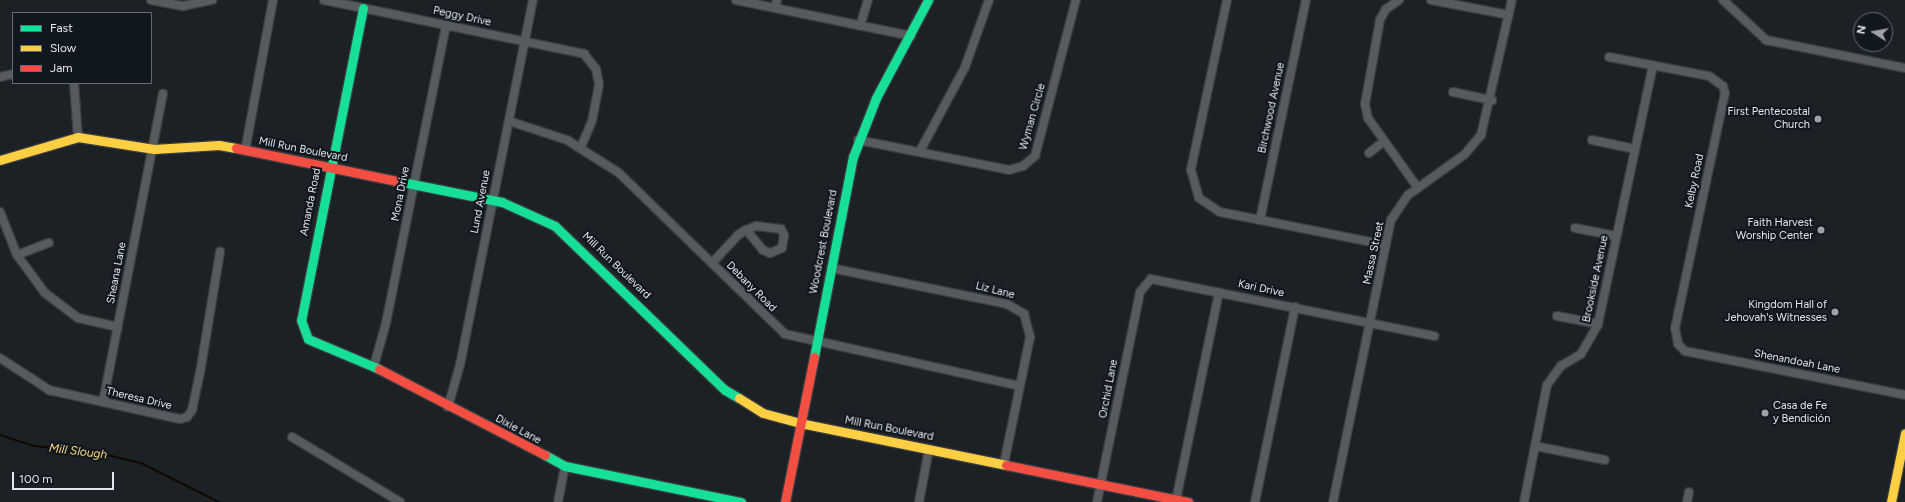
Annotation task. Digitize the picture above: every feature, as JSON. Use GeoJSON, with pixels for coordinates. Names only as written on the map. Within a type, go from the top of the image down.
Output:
{"type":"FeatureCollection","features":[{"type":"Feature","properties":{"kind":"street"},"geometry":{"type":"LineString","coordinates":[[151,0],[183,6],[212,0]]}},
{"type":"Feature","properties":{"kind":"street"},"geometry":{"type":"LineString","coordinates":[[245,151],[273,0]]}},
{"type":"Feature","properties":{"kind":"street","name":"Peggy Drive"},"geometry":{"type":"LineString","coordinates":[[324,0],[575,51],[592,62],[599,85],[592,121],[581,147]]}},
{"type":"Feature","properties":{"kind":"street","name":"Lund Avenue"},"geometry":{"type":"LineString","coordinates":[[448,407],[460,365],[533,0]]}},
{"type":"Feature","properties":{"kind":"street"},"geometry":{"type":"LineString","coordinates":[[736,0],[776,4],[860,26],[911,36]]}},
{"type":"Feature","properties":{"kind":"street"},"geometry":{"type":"LineString","coordinates":[[860,26],[868,0]]}},
{"type":"Feature","properties":{"kind":"street","name":"Woodcrest Boulevard"},"geometry":{"type":"LineString","coordinates":[[785,502],[858,140],[876,98],[911,36],[928,0]]}},
{"type":"Feature","properties":{"kind":"street"},"geometry":{"type":"LineString","coordinates":[[920,151],[965,67],[989,0]]}},
{"type":"Feature","properties":{"kind":"street","name":"Wyman Circle"},"geometry":{"type":"LineString","coordinates":[[858,140],[920,151],[1009,170],[1023,166],[1035,156],[1076,0]]}},
{"type":"Feature","properties":{"kind":"street"},"geometry":{"type":"LineString","coordinates":[[1227,0],[1191,170],[1199,198],[1220,212],[1386,245]]}},
{"type":"Feature","properties":{"kind":"street","name":"Birchwood Avenue"},"geometry":{"type":"LineString","coordinates":[[1260,220],[1306,0]]}},
{"type":"Feature","properties":{"kind":"street"},"geometry":{"type":"LineString","coordinates":[[1399,0],[1386,9],[1380,20],[1366,92],[1368,118],[1383,142],[1418,188]]}},
{"type":"Feature","properties":{"kind":"street"},"geometry":{"type":"LineString","coordinates":[[1431,0],[1509,15]]}},
{"type":"Feature","properties":{"kind":"street","name":"Massa Street"},"geometry":{"type":"LineString","coordinates":[[1333,502],[1386,245],[1395,211],[1418,188],[1474,146],[1487,121],[1512,0]]}},
{"type":"Feature","properties":{"kind":"street"},"geometry":{"type":"LineString","coordinates":[[1723,0],[1766,40],[1905,68]]}},
{"type":"Feature","properties":{"kind":"street","name":"Amanda Road"},"geometry":{"type":"LineString","coordinates":[[303,330],[302,311],[362,8]]}},
{"type":"Feature","properties":{"kind":"street","name":"Mona Drive"},"geometry":{"type":"LineString","coordinates":[[374,366],[414,184],[446,25]]}},
{"type":"Feature","properties":{"kind":"street"},"geometry":{"type":"LineString","coordinates":[[1609,57],[1653,66]]}},
{"type":"Feature","properties":{"kind":"street","name":"Brookside Avenue"},"geometry":{"type":"LineString","coordinates":[[1524,502],[1547,386],[1552,374],[1588,345],[1598,324],[1653,66]]}},
{"type":"Feature","properties":{"kind":"street","name":"Kelby Road"},"geometry":{"type":"LineString","coordinates":[[1653,66],[1718,79],[1725,93],[1675,328],[1678,344],[1684,351]]}},
{"type":"Feature","properties":{"kind":"street"},"geometry":{"type":"LineString","coordinates":[[0,77],[12,74]]}},
{"type":"Feature","properties":{"kind":"street"},"geometry":{"type":"LineString","coordinates":[[74,84],[78,137]]}},
{"type":"Feature","properties":{"kind":"street"},"geometry":{"type":"LineString","coordinates":[[1453,92],[1492,100]]}},
{"type":"Feature","properties":{"kind":"street","name":"Sheana Lane"},"geometry":{"type":"LineString","coordinates":[[103,402],[154,148],[163,94]]}},
{"type":"Feature","properties":{"kind":"street","name":"Debany Road"},"geometry":{"type":"LineString","coordinates":[[509,121],[581,147],[619,173],[712,263],[775,327],[797,340],[1019,386]]}},
{"type":"Feature","properties":{"kind":"street","name":"Mill Run Boulevard"},"geometry":{"type":"LineString","coordinates":[[0,160],[78,137],[173,150],[198,144],[245,151],[414,184],[493,200],[522,208],[555,226],[725,390],[763,413],[800,423],[1188,502]]}},
{"type":"Feature","properties":{"kind":"street"},"geometry":{"type":"LineString","coordinates":[[1592,140],[1635,149]]}},
{"type":"Feature","properties":{"kind":"street"},"geometry":{"type":"LineString","coordinates":[[1369,153],[1383,142]]}},
{"type":"Feature","properties":{"kind":"street"},"geometry":{"type":"LineString","coordinates":[[0,212],[17,255],[45,294],[67,313],[118,327]]}},
{"type":"Feature","properties":{"kind":"street"},"geometry":{"type":"LineString","coordinates":[[712,263],[746,230],[764,225],[781,229],[784,235],[782,248],[770,253],[763,250],[746,230]]}},
{"type":"Feature","properties":{"kind":"street"},"geometry":{"type":"LineString","coordinates":[[1575,228],[1616,236]]}},
{"type":"Feature","properties":{"kind":"street"},"geometry":{"type":"LineString","coordinates":[[17,255],[49,243]]}},
{"type":"Feature","properties":{"kind":"street","name":"Theresa Drive"},"geometry":{"type":"LineString","coordinates":[[0,358],[49,390],[180,419],[187,417],[198,380],[220,252]]}},
{"type":"Feature","properties":{"kind":"street","name":"Liz Lane"},"geometry":{"type":"LineString","coordinates":[[831,268],[1019,309],[1028,325],[1030,337],[1004,464]]}},
{"type":"Feature","properties":{"kind":"street","name":"Kari Drive"},"geometry":{"type":"LineString","coordinates":[[1146,281],[1158,278],[1434,336]]}},
{"type":"Feature","properties":{"kind":"street","name":"Orchid Lane"},"geometry":{"type":"LineString","coordinates":[[1097,502],[1140,292],[1146,281]]}},
{"type":"Feature","properties":{"kind":"street"},"geometry":{"type":"LineString","coordinates":[[1176,500],[1219,292]]}},
{"type":"Feature","properties":{"kind":"street"},"geometry":{"type":"LineString","coordinates":[[1255,502],[1295,308]]}},
{"type":"Feature","properties":{"kind":"street"},"geometry":{"type":"LineString","coordinates":[[1556,316],[1598,324]]}},
{"type":"Feature","properties":{"kind":"street","name":"Dixie Lane"},"geometry":{"type":"LineString","coordinates":[[303,330],[316,344],[374,366],[448,407],[565,466],[741,502]]}},
{"type":"Feature","properties":{"kind":"street","name":"Shenandoah Lane"},"geometry":{"type":"LineString","coordinates":[[1684,351],[1905,395]]}},
{"type":"Feature","properties":{"kind":"street"},"geometry":{"type":"LineString","coordinates":[[1891,502],[1902,467],[1905,433]]}},
{"type":"Feature","properties":{"kind":"street"},"geometry":{"type":"LineString","coordinates":[[292,437],[400,502]]}},
{"type":"Feature","properties":{"kind":"street"},"geometry":{"type":"LineString","coordinates":[[1535,446],[1605,460]]}},
{"type":"Feature","properties":{"kind":"street"},"geometry":{"type":"LineString","coordinates":[[919,502],[929,449]]}},
{"type":"Feature","properties":{"kind":"street"},"geometry":{"type":"LineString","coordinates":[[558,502],[565,466]]}},
{"type":"Feature","properties":{"kind":"street"},"geometry":{"type":"LineString","coordinates":[[1687,502],[1689,492]]}},
{"type":"Feature","properties":{"kind":"waterway","name":"Mill Slough"},"geometry":{"type":"LineString","coordinates":[[0,435],[34,446],[91,451],[141,463],[219,502]]}},
{"type":"Feature","properties":{"kind":"traffic: fast"},"geometry":{"type":"LineString","coordinates":[[814,357],[853,157],[876,98],[928,0]]}},
{"type":"Feature","properties":{"kind":"traffic: fast"},"geometry":{"type":"LineString","coordinates":[[363,8],[301,320],[308,339],[379,369]]}},
{"type":"Feature","properties":{"kind":"traffic: fast"},"geometry":{"type":"LineString","coordinates":[[402,182],[502,202],[555,226],[725,390],[739,398]]}},
{"type":"Feature","properties":{"kind":"traffic: fast"},"geometry":{"type":"LineString","coordinates":[[545,455],[565,466],[741,502]]}},
{"type":"Feature","properties":{"kind":"traffic: slow"},"geometry":{"type":"LineString","coordinates":[[0,160],[78,137],[154,149],[219,145],[236,148]]}},
{"type":"Feature","properties":{"kind":"traffic: slow"},"geometry":{"type":"LineString","coordinates":[[739,398],[763,413],[800,423],[1006,465]]}},
{"type":"Feature","properties":{"kind":"traffic: slow"},"geometry":{"type":"LineString","coordinates":[[1891,502],[1905,433]]}},
{"type":"Feature","properties":{"kind":"traffic: jam"},"geometry":{"type":"LineString","coordinates":[[236,148],[402,182]]}},
{"type":"Feature","properties":{"kind":"traffic: jam"},"geometry":{"type":"LineString","coordinates":[[785,502],[814,357]]}},
{"type":"Feature","properties":{"kind":"traffic: jam"},"geometry":{"type":"LineString","coordinates":[[379,369],[545,455]]}},
{"type":"Feature","properties":{"kind":"traffic: jam"},"geometry":{"type":"LineString","coordinates":[[1006,465],[1188,502]]}},
{"type":"Feature","properties":{"kind":"place","name":"First Pentecostal Church"},"geometry":{"type":"Point","coordinates":[1818,119]}},
{"type":"Feature","properties":{"kind":"place","name":"Faith Harvest Worship Center"},"geometry":{"type":"Point","coordinates":[1821,230]}},
{"type":"Feature","properties":{"kind":"place","name":"Kingdom Hall of Jehovah's Witnesses"},"geometry":{"type":"Point","coordinates":[1835,312]}},
{"type":"Feature","properties":{"kind":"place","name":"Casa de Fe y Bendición"},"geometry":{"type":"Point","coordinates":[1765,413]}}]}
